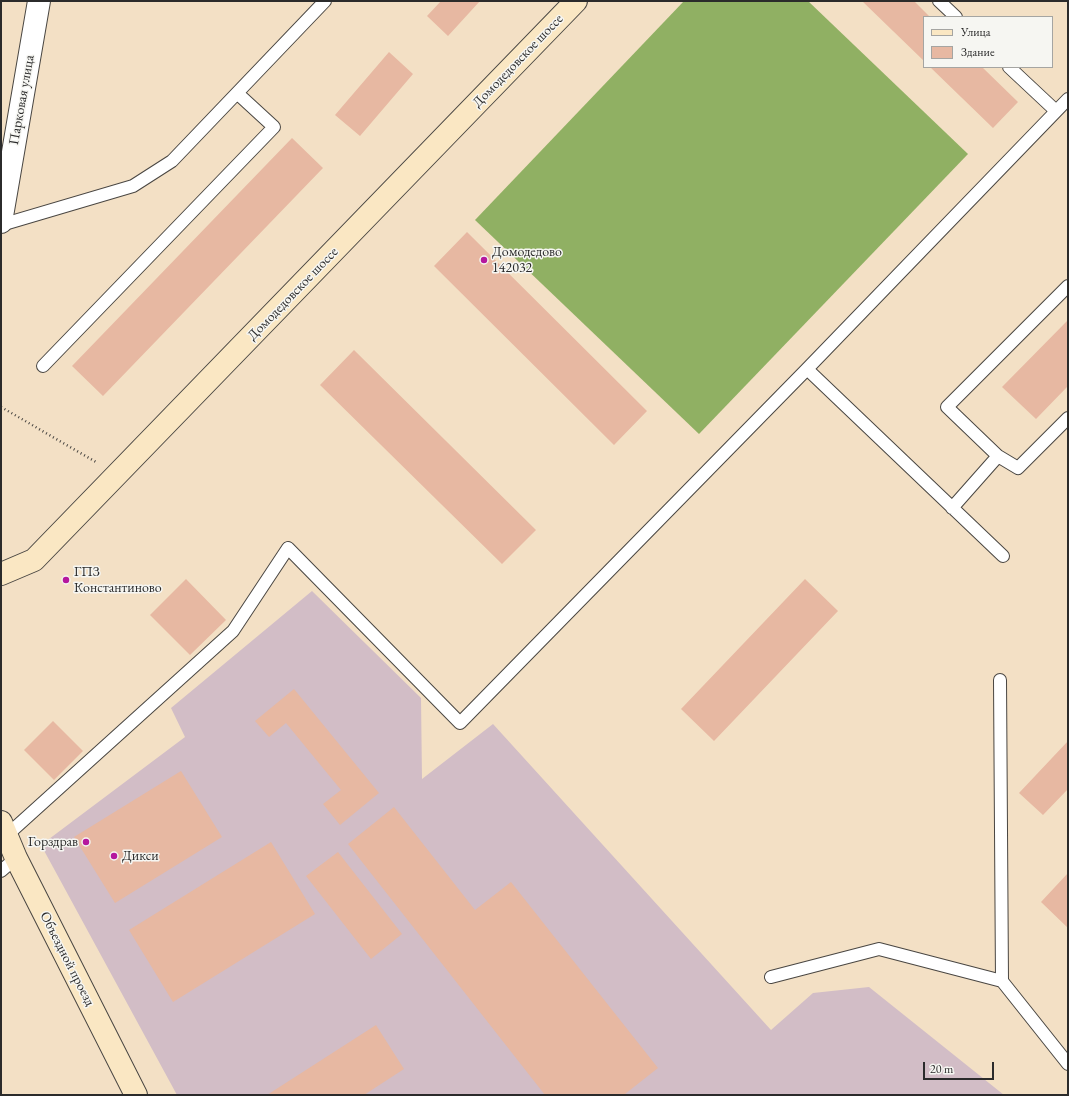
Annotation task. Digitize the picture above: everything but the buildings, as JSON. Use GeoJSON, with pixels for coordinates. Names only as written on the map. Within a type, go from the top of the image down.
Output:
{"type":"FeatureCollection","features":[{"type":"Feature","properties":{"kind":"street","name":"Парковая улица"},"geometry":{"type":"LineString","coordinates":[[1,223],[39,1]]}},
{"type":"Feature","properties":{"kind":"street","name":"Домодедовское шоссе"},"geometry":{"type":"LineString","coordinates":[[1,574],[34,560],[576,1]]}},
{"type":"Feature","properties":{"kind":"street","name":"Объездной проезд"},"geometry":{"type":"LineString","coordinates":[[4,829],[9,865],[136,1095]]}},
{"type":"Feature","properties":{"kind":"lane"},"geometry":{"type":"LineString","coordinates":[[1,223],[133,186],[172,161],[325,1]]}},
{"type":"Feature","properties":{"kind":"lane"},"geometry":{"type":"LineString","coordinates":[[939,1],[955,16]]}},
{"type":"Feature","properties":{"kind":"lane"},"geometry":{"type":"LineString","coordinates":[[1010,68],[1056,112]]}},
{"type":"Feature","properties":{"kind":"lane"},"geometry":{"type":"LineString","coordinates":[[43,366],[274,127],[237,93]]}},
{"type":"Feature","properties":{"kind":"lane"},"geometry":{"type":"LineString","coordinates":[[4,829],[233,631],[288,548],[460,723],[807,369],[1068,99]]}},
{"type":"Feature","properties":{"kind":"lane"},"geometry":{"type":"LineString","coordinates":[[1068,286],[947,407],[998,456],[1018,468],[1068,418]]}},
{"type":"Feature","properties":{"kind":"lane"},"geometry":{"type":"LineString","coordinates":[[807,369],[1003,556]]}},
{"type":"Feature","properties":{"kind":"lane"},"geometry":{"type":"LineString","coordinates":[[952,508],[998,456]]}},
{"type":"Feature","properties":{"kind":"lane"},"geometry":{"type":"LineString","coordinates":[[1000,680],[1002,981]]}},
{"type":"Feature","properties":{"kind":"lane"},"geometry":{"type":"LineString","coordinates":[[771,977],[879,949],[1002,981],[1068,1064]]}},
{"type":"Feature","properties":{"kind":"path"},"geometry":{"type":"LineString","coordinates":[[1,407],[117,474]]}},
{"type":"Feature","properties":{"kind":"shaded area"},"geometry":{"type":"Polygon","coordinates":[[[312,591],[421,698],[422,779],[493,724],[771,1030],[813,993],[869,987],[1004,1095],[177,1095],[41,845],[185,737],[171,708],[312,591]]]}},
{"type":"Feature","properties":{"kind":"green space"},"geometry":{"type":"Polygon","coordinates":[[[684,1],[808,1],[968,154],[699,434],[475,220],[684,1]]]}},
{"type":"Feature","properties":{"kind":"place","name":"Домодедово 142032"},"geometry":{"type":"Point","coordinates":[484,260]}},
{"type":"Feature","properties":{"kind":"place","name":"ГПЗ Константиново"},"geometry":{"type":"Point","coordinates":[66,580]}},
{"type":"Feature","properties":{"kind":"place","name":"Горздрав"},"geometry":{"type":"Point","coordinates":[86,842]}},
{"type":"Feature","properties":{"kind":"place","name":"Дикси"},"geometry":{"type":"Point","coordinates":[114,856]}}]}
